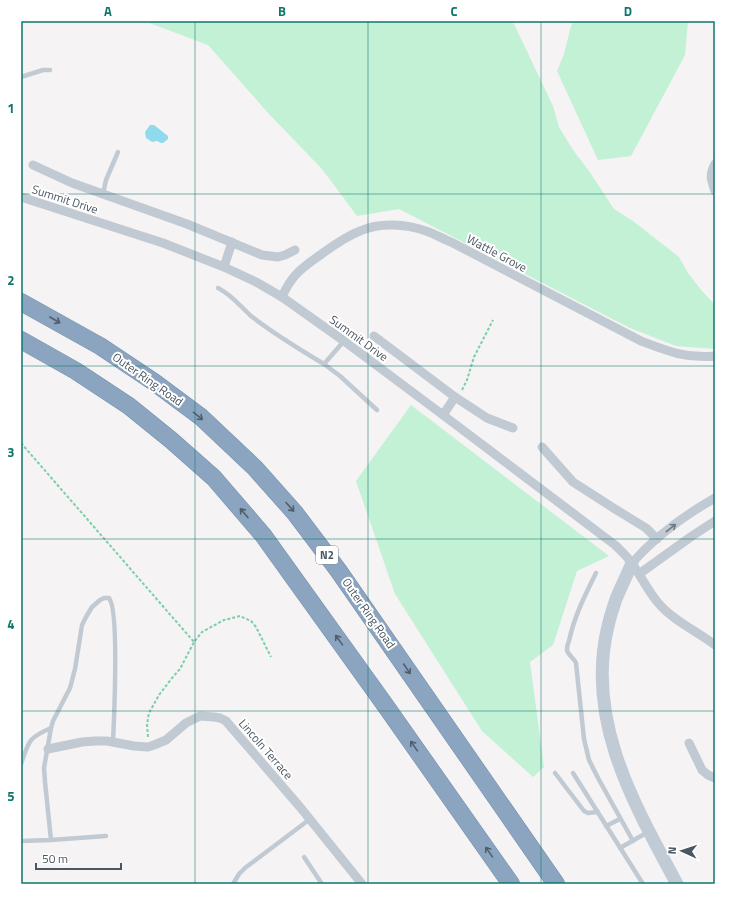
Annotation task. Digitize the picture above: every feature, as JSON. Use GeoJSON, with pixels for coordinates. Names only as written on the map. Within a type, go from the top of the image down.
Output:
{"type":"FeatureCollection","features":[{"type":"Feature","properties":{"kind":"highway","name":"Outer Ring Road"},"geometry":{"type":"LineString","coordinates":[[21,302],[100,346],[154,382],[200,417],[255,468],[295,513],[338,570],[556,884]]}},
{"type":"Feature","properties":{"kind":"highway"},"geometry":{"type":"LineString","coordinates":[[21,340],[76,371],[129,406],[171,440],[214,478],[263,535],[386,705],[511,884]]}},
{"type":"Feature","properties":{"kind":"main road"},"geometry":{"type":"LineString","coordinates":[[632,563],[632,576],[615,600],[603,651],[602,683],[604,709],[611,742],[630,793],[677,884]]}},
{"type":"Feature","properties":{"kind":"street"},"geometry":{"type":"LineString","coordinates":[[715,164],[711,173],[711,182],[715,191]]}},
{"type":"Feature","properties":{"kind":"street"},"geometry":{"type":"LineString","coordinates":[[33,165],[72,183],[187,224],[262,254],[278,257],[295,250]]}},
{"type":"Feature","properties":{"kind":"street","name":"Summit Drive"},"geometry":{"type":"LineString","coordinates":[[21,198],[163,243],[224,267],[256,282],[282,297],[344,341],[615,545],[632,563]]}},
{"type":"Feature","properties":{"kind":"street","name":"Wattle Grove"},"geometry":{"type":"LineString","coordinates":[[282,297],[290,281],[299,270],[345,238],[360,230],[373,227],[388,225],[402,226],[426,231],[451,242],[641,341],[691,357],[715,356]]}},
{"type":"Feature","properties":{"kind":"street"},"geometry":{"type":"LineString","coordinates":[[224,267],[232,242]]}},
{"type":"Feature","properties":{"kind":"street"},"geometry":{"type":"LineString","coordinates":[[374,336],[455,397],[487,418],[513,428]]}},
{"type":"Feature","properties":{"kind":"street"},"geometry":{"type":"LineString","coordinates":[[443,415],[455,397]]}},
{"type":"Feature","properties":{"kind":"street"},"geometry":{"type":"LineString","coordinates":[[542,447],[573,482],[614,510],[646,528],[657,539]]}},
{"type":"Feature","properties":{"kind":"street"},"geometry":{"type":"LineString","coordinates":[[632,563],[657,539],[682,519],[715,498]]}},
{"type":"Feature","properties":{"kind":"street"},"geometry":{"type":"LineString","coordinates":[[715,521],[632,576],[647,588],[658,604],[668,614],[715,645]]}},
{"type":"Feature","properties":{"kind":"street","name":"Lincoln Terrace"},"geometry":{"type":"LineString","coordinates":[[48,749],[95,741],[148,747],[166,740],[186,724],[200,716],[220,718],[231,726],[310,819],[362,884]]}},
{"type":"Feature","properties":{"kind":"street"},"geometry":{"type":"LineString","coordinates":[[688,743],[702,770],[708,776],[715,778]]}},
{"type":"Feature","properties":{"kind":"lane"},"geometry":{"type":"LineString","coordinates":[[21,77],[43,70],[50,70]]}},
{"type":"Feature","properties":{"kind":"lane"},"geometry":{"type":"LineString","coordinates":[[103,194],[106,180],[118,152]]}},
{"type":"Feature","properties":{"kind":"lane"},"geometry":{"type":"LineString","coordinates":[[218,288],[226,292],[252,316],[274,332],[340,376],[377,410]]}},
{"type":"Feature","properties":{"kind":"lane"},"geometry":{"type":"LineString","coordinates":[[324,364],[344,341]]}},
{"type":"Feature","properties":{"kind":"lane"},"geometry":{"type":"LineString","coordinates":[[596,573],[575,618],[570,632],[567,650],[568,653],[575,659],[576,663],[584,739],[589,760],[632,841]]}},
{"type":"Feature","properties":{"kind":"lane"},"geometry":{"type":"LineString","coordinates":[[51,840],[44,768],[51,728],[70,688],[75,669],[82,625],[92,607],[100,600],[106,598],[109,598],[111,602],[114,620],[115,666],[113,742]]}},
{"type":"Feature","properties":{"kind":"lane"},"geometry":{"type":"LineString","coordinates":[[21,764],[30,741],[39,734],[51,728]]}},
{"type":"Feature","properties":{"kind":"lane"},"geometry":{"type":"LineString","coordinates":[[573,773],[642,884]]}},
{"type":"Feature","properties":{"kind":"lane"},"geometry":{"type":"LineString","coordinates":[[555,774],[584,811],[588,813],[598,812]]}},
{"type":"Feature","properties":{"kind":"lane"},"geometry":{"type":"LineString","coordinates":[[234,884],[242,871],[310,819]]}},
{"type":"Feature","properties":{"kind":"lane"},"geometry":{"type":"LineString","coordinates":[[606,826],[620,819]]}},
{"type":"Feature","properties":{"kind":"lane"},"geometry":{"type":"LineString","coordinates":[[620,848],[649,832]]}},
{"type":"Feature","properties":{"kind":"lane"},"geometry":{"type":"LineString","coordinates":[[21,841],[106,836]]}},
{"type":"Feature","properties":{"kind":"lane"},"geometry":{"type":"LineString","coordinates":[[304,857],[322,884]]}},
{"type":"Feature","properties":{"kind":"path"},"geometry":{"type":"LineString","coordinates":[[455,397],[463,389],[474,357],[493,320]]}},
{"type":"Feature","properties":{"kind":"path"},"geometry":{"type":"LineString","coordinates":[[21,443],[194,642]]}},
{"type":"Feature","properties":{"kind":"path"},"geometry":{"type":"LineString","coordinates":[[148,747],[149,713],[159,695],[180,670],[194,642],[202,632],[224,620],[240,616],[251,621],[256,627],[271,657]]}},
{"type":"Feature","properties":{"kind":"green space"},"geometry":{"type":"Polygon","coordinates":[[[144,21],[508,21],[514,24],[553,106],[559,127],[614,209],[633,221],[679,257],[688,273],[715,305],[715,349],[676,346],[630,328],[399,209],[357,216],[322,169],[269,114],[208,45],[144,21]]]}},
{"type":"Feature","properties":{"kind":"green space"},"geometry":{"type":"Polygon","coordinates":[[[574,21],[688,21],[685,55],[631,156],[598,160],[557,71],[564,54],[571,26],[574,21]]]}},
{"type":"Feature","properties":{"kind":"green space"},"geometry":{"type":"Polygon","coordinates":[[[411,405],[609,556],[577,571],[553,645],[530,662],[544,767],[533,777],[482,731],[395,594],[356,481],[411,405]]]}},
{"type":"Feature","properties":{"kind":"water"},"geometry":{"type":"Polygon","coordinates":[[[150,125],[154,125],[168,136],[168,139],[161,143],[157,141],[152,142],[146,138],[145,132],[150,125]]]}}]}
